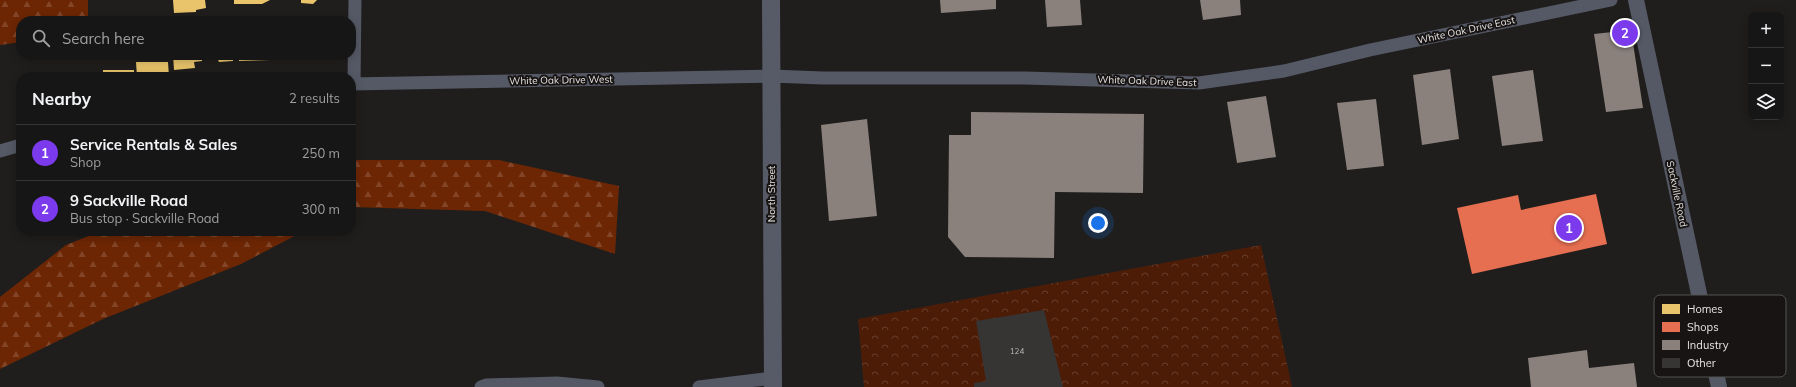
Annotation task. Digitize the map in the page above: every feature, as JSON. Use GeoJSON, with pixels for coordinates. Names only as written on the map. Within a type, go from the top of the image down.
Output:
{"type":"FeatureCollection","features":[{"type":"Feature","properties":{"kind":"main road","name":"North Street"},"geometry":{"type":"LineString","coordinates":[[771,0],[773,383]]}},
{"type":"Feature","properties":{"kind":"street"},"geometry":{"type":"LineString","coordinates":[[355,0],[355,16]]}},
{"type":"Feature","properties":{"kind":"street","name":"White Oak Drive East"},"geometry":{"type":"LineString","coordinates":[[771,76],[823,78],[1025,78],[1199,84],[1284,71],[1370,50],[1611,0]]}},
{"type":"Feature","properties":{"kind":"street","name":"Sackville Road"},"geometry":{"type":"LineString","coordinates":[[1636,0],[1699,295]]}},
{"type":"Feature","properties":{"kind":"street"},"geometry":{"type":"LineString","coordinates":[[353,72],[354,60]]}},
{"type":"Feature","properties":{"kind":"street","name":"White Oak Drive West"},"geometry":{"type":"LineString","coordinates":[[356,84],[771,76]]}},
{"type":"Feature","properties":{"kind":"street"},"geometry":{"type":"LineString","coordinates":[[0,151],[16,146]]}},
{"type":"Feature","properties":{"kind":"street","name":"Sackville Road"},"geometry":{"type":"LineString","coordinates":[[1717,377],[1719,387]]}},
{"type":"Feature","properties":{"kind":"street"},"geometry":{"type":"LineString","coordinates":[[481,387],[486,385],[557,382],[598,387]]}},
{"type":"Feature","properties":{"kind":"street"},"geometry":{"type":"LineString","coordinates":[[699,387],[773,383]]}},
{"type":"Feature","properties":{"kind":"green space"},"geometry":{"type":"Polygon","coordinates":[[[0,0],[88,0],[88,16],[16,16],[16,43],[0,45],[0,0]]]}},
{"type":"Feature","properties":{"kind":"green space"},"geometry":{"type":"Polygon","coordinates":[[[356,160],[499,160],[619,186],[615,254],[485,211],[356,207],[356,160]]]}},
{"type":"Feature","properties":{"kind":"green space"},"geometry":{"type":"Polygon","coordinates":[[[88,236],[294,236],[241,264],[103,319],[0,369],[0,297],[66,245],[88,236]]]}},
{"type":"Feature","properties":{"kind":"green space"},"geometry":{"type":"Polygon","coordinates":[[[1261,245],[1292,387],[864,387],[858,319],[1261,245]]]}},
{"type":"Feature","properties":{"kind":"building: Homes"},"geometry":{"type":"Polygon","coordinates":[[[173,0],[205,0],[206,8],[196,10],[196,12],[174,13],[173,0]]]}},
{"type":"Feature","properties":{"kind":"building: Homes"},"geometry":{"type":"Polygon","coordinates":[[[234,0],[270,0],[262,4],[234,4],[234,0]]]}},
{"type":"Feature","properties":{"kind":"building: Homes"},"geometry":{"type":"Polygon","coordinates":[[[301,0],[317,0],[313,4],[301,3],[301,0]]]}},
{"type":"Feature","properties":{"kind":"building: Homes"},"geometry":{"type":"Polygon","coordinates":[[[173,60],[202,60],[194,62],[195,68],[174,70],[173,60]]]}},
{"type":"Feature","properties":{"kind":"building: Homes"},"geometry":{"type":"Polygon","coordinates":[[[218,60],[233,60],[233,61],[219,62],[218,60]]]}},
{"type":"Feature","properties":{"kind":"building: Homes"},"geometry":{"type":"Polygon","coordinates":[[[239,60],[271,60],[239,61],[239,60]]]}},
{"type":"Feature","properties":{"kind":"building: Homes"},"geometry":{"type":"Polygon","coordinates":[[[136,62],[168,62],[169,72],[137,72],[136,62]]]}},
{"type":"Feature","properties":{"kind":"building: Homes"},"geometry":{"type":"Polygon","coordinates":[[[103,70],[134,70],[134,72],[103,72],[103,70]]]}},
{"type":"Feature","properties":{"kind":"building: Shops"},"geometry":{"type":"Polygon","coordinates":[[[1596,194],[1607,244],[1472,274],[1457,208],[1518,195],[1521,210],[1596,194]]]}},
{"type":"Feature","properties":{"kind":"building: Industry"},"geometry":{"type":"Polygon","coordinates":[[[940,0],[996,0],[996,9],[941,13],[940,0]]]}},
{"type":"Feature","properties":{"kind":"building: Industry"},"geometry":{"type":"Polygon","coordinates":[[[1045,0],[1080,0],[1082,25],[1047,27],[1045,0]]]}},
{"type":"Feature","properties":{"kind":"building: Industry"},"geometry":{"type":"Polygon","coordinates":[[[1200,0],[1240,0],[1241,15],[1203,20],[1200,0]]]}},
{"type":"Feature","properties":{"kind":"building: Industry"},"geometry":{"type":"Polygon","coordinates":[[[1631,30],[1643,108],[1606,112],[1594,34],[1631,30]]]}},
{"type":"Feature","properties":{"kind":"building: Industry"},"geometry":{"type":"Polygon","coordinates":[[[1450,69],[1459,139],[1422,145],[1413,75],[1450,69]]]}},
{"type":"Feature","properties":{"kind":"building: Industry"},"geometry":{"type":"Polygon","coordinates":[[[1533,70],[1543,141],[1502,146],[1492,76],[1533,70]]]}},
{"type":"Feature","properties":{"kind":"building: Industry"},"geometry":{"type":"Polygon","coordinates":[[[1266,96],[1276,157],[1237,163],[1227,102],[1266,96]]]}},
{"type":"Feature","properties":{"kind":"building: Industry"},"geometry":{"type":"Polygon","coordinates":[[[1376,99],[1384,166],[1347,170],[1337,103],[1376,99]]]}},
{"type":"Feature","properties":{"kind":"building: Industry"},"geometry":{"type":"Polygon","coordinates":[[[971,112],[1144,114],[1143,193],[1055,192],[1054,258],[965,257],[948,237],[949,135],[971,135],[971,112]]]}},
{"type":"Feature","properties":{"kind":"building: Industry"},"geometry":{"type":"Polygon","coordinates":[[[867,119],[877,216],[829,221],[821,125],[867,119]]]}},
{"type":"Feature","properties":{"kind":"building: Industry"},"geometry":{"type":"Polygon","coordinates":[[[1587,350],[1589,368],[1634,363],[1637,387],[1531,387],[1528,358],[1587,350]]]}},
{"type":"Feature","properties":{"kind":"building: Other"},"geometry":{"type":"Polygon","coordinates":[[[1044,310],[1063,387],[974,387],[974,383],[986,381],[976,321],[1044,310]]]}},
{"type":"Feature","properties":{"kind":"place","name":"9 Sackville Road"},"geometry":{"type":"Point","coordinates":[1625,33]}},
{"type":"Feature","properties":{"kind":"place","name":"Service Rentals & Sales"},"geometry":{"type":"Point","coordinates":[1569,228]}}]}
